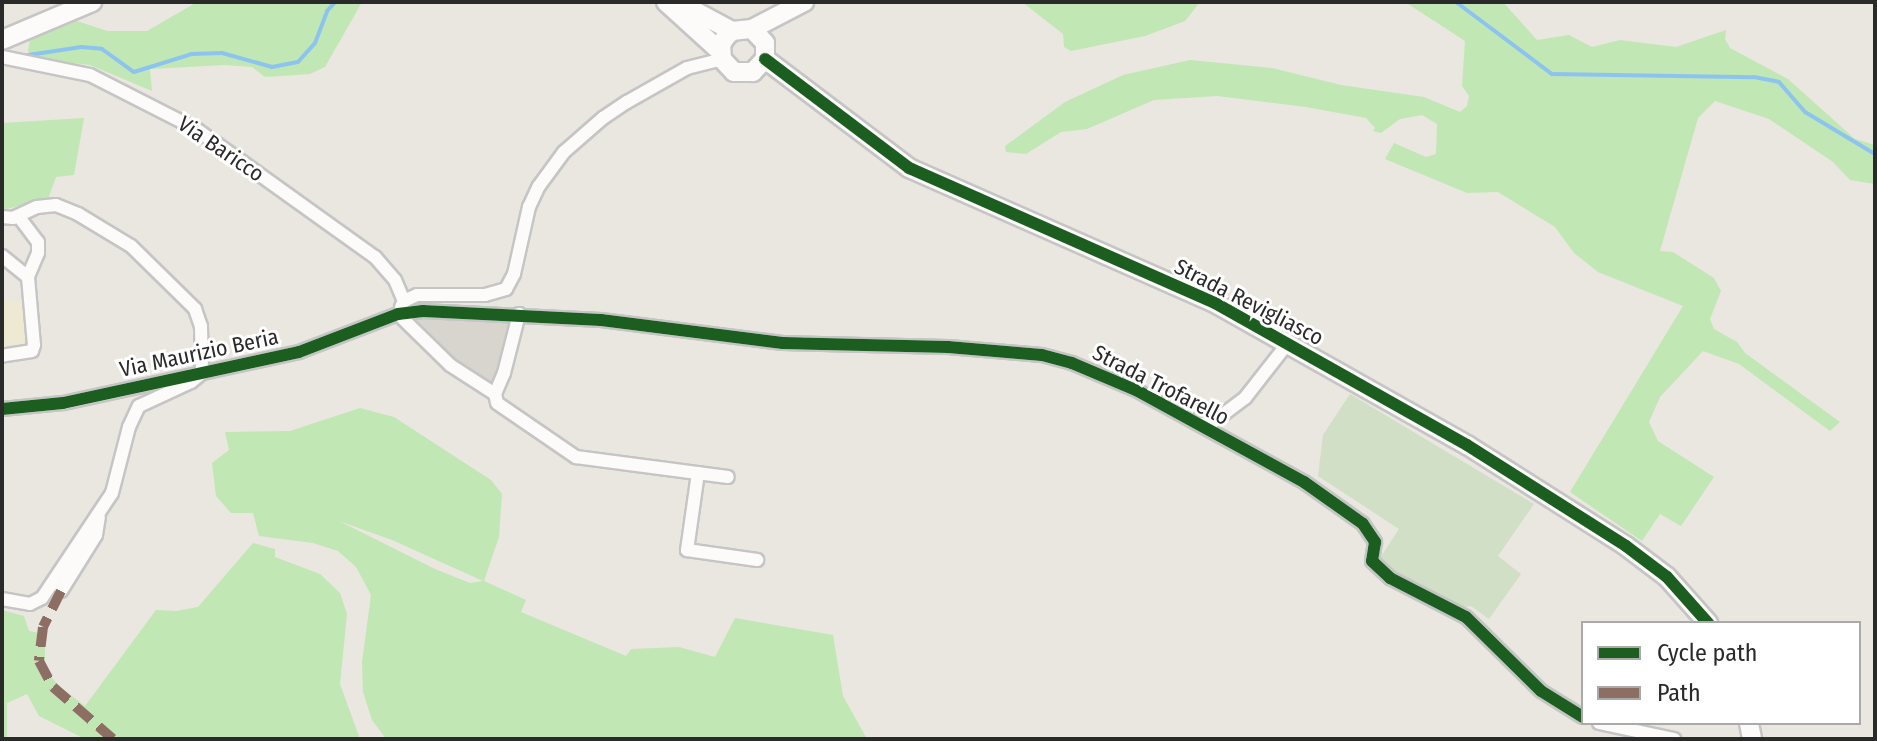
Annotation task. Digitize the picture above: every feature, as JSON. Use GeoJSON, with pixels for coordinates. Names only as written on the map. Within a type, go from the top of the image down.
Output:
{"type":"FeatureCollection","features":[{"type":"Feature","properties":{"kind":"street"},"geometry":{"type":"LineString","coordinates":[[2,40],[92,2]]}},
{"type":"Feature","properties":{"kind":"street","name":"Strada Revigliasco"},"geometry":{"type":"LineString","coordinates":[[666,2],[734,72],[761,58]]}},
{"type":"Feature","properties":{"kind":"street"},"geometry":{"type":"LineString","coordinates":[[678,2],[732,31],[752,29],[803,2]]}},
{"type":"Feature","properties":{"kind":"street"},"geometry":{"type":"LineString","coordinates":[[761,58],[803,2]]}},
{"type":"Feature","properties":{"kind":"street","name":"Strada Revigliasco"},"geometry":{"type":"LineString","coordinates":[[752,29],[761,58],[909,168],[1215,303],[1288,343],[1467,445],[1626,546],[1667,577],[1706,621]]}},
{"type":"Feature","properties":{"kind":"street"},"geometry":{"type":"LineString","coordinates":[[495,394],[450,365],[398,314],[404,301],[417,295],[485,295],[506,289],[514,274],[525,221],[534,197],[564,152],[627,102],[687,68],[721,56],[721,45],[732,31]]}},
{"type":"Feature","properties":{"kind":"street","name":"Via Baricco"},"geometry":{"type":"LineString","coordinates":[[2,57],[90,75],[196,129],[375,257],[395,280],[404,301]]}},
{"type":"Feature","properties":{"kind":"street"},"geometry":{"type":"LineString","coordinates":[[2,217],[19,217],[37,207],[66,208],[131,246],[195,309],[201,326],[202,373],[191,382],[139,406],[129,427],[118,479],[42,598],[30,604],[2,599]]}},
{"type":"Feature","properties":{"kind":"street"},"geometry":{"type":"LineString","coordinates":[[2,356],[32,351],[28,277],[38,253],[38,242],[19,217]]}},
{"type":"Feature","properties":{"kind":"street"},"geometry":{"type":"LineString","coordinates":[[2,256],[28,277]]}},
{"type":"Feature","properties":{"kind":"street","name":"Via Maurizio Beria"},"geometry":{"type":"LineString","coordinates":[[2,409],[63,403],[299,352],[398,314],[439,310],[519,314]]}},
{"type":"Feature","properties":{"kind":"street"},"geometry":{"type":"LineString","coordinates":[[519,314],[504,373],[495,394],[497,403],[576,457],[728,477]]}},
{"type":"Feature","properties":{"kind":"street","name":"Strada Trofarello"},"geometry":{"type":"LineString","coordinates":[[519,314],[601,320],[783,343],[948,347],[1042,355],[1097,372],[1189,421],[1201,424],[1304,482],[1363,524],[1375,542],[1372,561],[1390,578],[1466,617],[1541,691],[1581,716]]}},
{"type":"Feature","properties":{"kind":"street"},"geometry":{"type":"LineString","coordinates":[[1201,424],[1213,422],[1245,398],[1288,343]]}},
{"type":"Feature","properties":{"kind":"street"},"geometry":{"type":"LineString","coordinates":[[698,473],[687,550],[757,560]]}},
{"type":"Feature","properties":{"kind":"street"},"geometry":{"type":"LineString","coordinates":[[61,591],[96,535],[100,525],[98,514]]}},
{"type":"Feature","properties":{"kind":"street"},"geometry":{"type":"LineString","coordinates":[[1608,725],[1674,739]]}},
{"type":"Feature","properties":{"kind":"shaded area"},"geometry":{"type":"Polygon","coordinates":[[[2,300],[29,303],[32,346],[2,353],[2,300]]]}},
{"type":"Feature","properties":{"kind":"shaded area"},"geometry":{"type":"Polygon","coordinates":[[[398,314],[519,314],[495,394],[450,365],[398,314]]]}},
{"type":"Feature","properties":{"kind":"green space"},"geometry":{"type":"Polygon","coordinates":[[[197,2],[362,2],[325,67],[310,74],[265,77],[252,67],[225,65],[150,69],[152,91],[90,65],[34,59],[28,51],[30,40],[77,21],[107,31],[147,31],[197,2]]]}},
{"type":"Feature","properties":{"kind":"green space"},"geometry":{"type":"Polygon","coordinates":[[[1022,2],[1200,2],[1185,21],[1145,36],[1071,51],[1064,47],[1063,34],[1022,2]]]}},
{"type":"Feature","properties":{"kind":"green space"},"geometry":{"type":"Polygon","coordinates":[[[1405,2],[1503,2],[1537,40],[1569,35],[1592,47],[1620,40],[1676,47],[1726,30],[1725,39],[1730,48],[1788,79],[1855,139],[1875,145],[1875,184],[1850,180],[1833,162],[1769,119],[1715,101],[1698,118],[1660,251],[1673,252],[1714,278],[1721,291],[1710,319],[1714,329],[1737,342],[1745,353],[1840,422],[1830,431],[1739,364],[1703,351],[1660,397],[1649,422],[1658,441],[1714,477],[1681,526],[1660,514],[1642,541],[1570,492],[1683,306],[1598,272],[1574,253],[1555,227],[1498,192],[1467,193],[1385,159],[1394,143],[1426,157],[1436,154],[1437,124],[1422,115],[1400,119],[1381,133],[1373,131],[1375,128],[1366,118],[1306,107],[1217,96],[1154,100],[1087,129],[1061,132],[1026,154],[1006,152],[1005,146],[1065,102],[1123,75],[1190,60],[1272,68],[1341,85],[1424,97],[1460,112],[1467,106],[1469,96],[1462,86],[1465,41],[1405,2]]]}},
{"type":"Feature","properties":{"kind":"green space"},"geometry":{"type":"Polygon","coordinates":[[[84,118],[74,175],[56,177],[48,199],[2,210],[2,123],[84,118]]]}},
{"type":"Feature","properties":{"kind":"green space"},"geometry":{"type":"Polygon","coordinates":[[[1350,394],[1534,504],[1498,556],[1521,574],[1489,619],[1471,606],[1465,607],[1395,576],[1378,561],[1399,529],[1318,476],[1323,435],[1350,394]]]}},
{"type":"Feature","properties":{"kind":"green space"},"geometry":{"type":"Polygon","coordinates":[[[360,408],[394,417],[491,480],[502,494],[499,537],[484,581],[526,600],[521,612],[626,656],[631,649],[679,647],[715,657],[735,618],[833,635],[843,696],[867,739],[386,739],[372,720],[363,692],[362,662],[371,595],[356,567],[338,551],[313,543],[259,536],[253,513],[231,513],[216,496],[212,463],[229,450],[225,432],[290,431],[360,408]],[[339,521],[435,569],[470,583],[483,581],[392,540],[339,521]]]}},
{"type":"Feature","properties":{"kind":"green space"},"geometry":{"type":"Polygon","coordinates":[[[253,543],[275,549],[275,557],[320,574],[340,593],[347,614],[340,684],[360,739],[85,739],[39,716],[27,694],[7,703],[7,739],[2,739],[2,610],[24,616],[29,631],[45,634],[45,670],[60,687],[85,706],[156,610],[176,611],[198,607],[253,543]]]}},
{"type":"Feature","properties":{"kind":"waterway"},"geometry":{"type":"LineString","coordinates":[[22,56],[81,47],[102,49],[134,72],[192,54],[222,53],[272,67],[298,62],[315,43],[327,11],[335,2]]}},
{"type":"Feature","properties":{"kind":"waterway"},"geometry":{"type":"LineString","coordinates":[[1456,2],[1552,74],[1754,77],[1779,82],[1805,112],[1875,154]]}},
{"type":"Feature","properties":{"kind":"marked path"},"geometry":{"type":"LineString","coordinates":[[61,591],[43,627],[39,661],[53,687],[113,739]]}},
{"type":"Feature","properties":{"kind":"cycle path"},"geometry":{"type":"LineString","coordinates":[[765,59],[909,168],[1215,303],[1467,445],[1626,546],[1667,577],[1706,621]]}},
{"type":"Feature","properties":{"kind":"cycle path"},"geometry":{"type":"LineString","coordinates":[[2,409],[63,403],[299,352],[398,314],[423,311],[601,320],[783,343],[948,347],[1042,355],[1072,363],[1136,390],[1304,482],[1363,524],[1375,542],[1372,561],[1390,578],[1466,617],[1541,691],[1581,716]]}}]}
